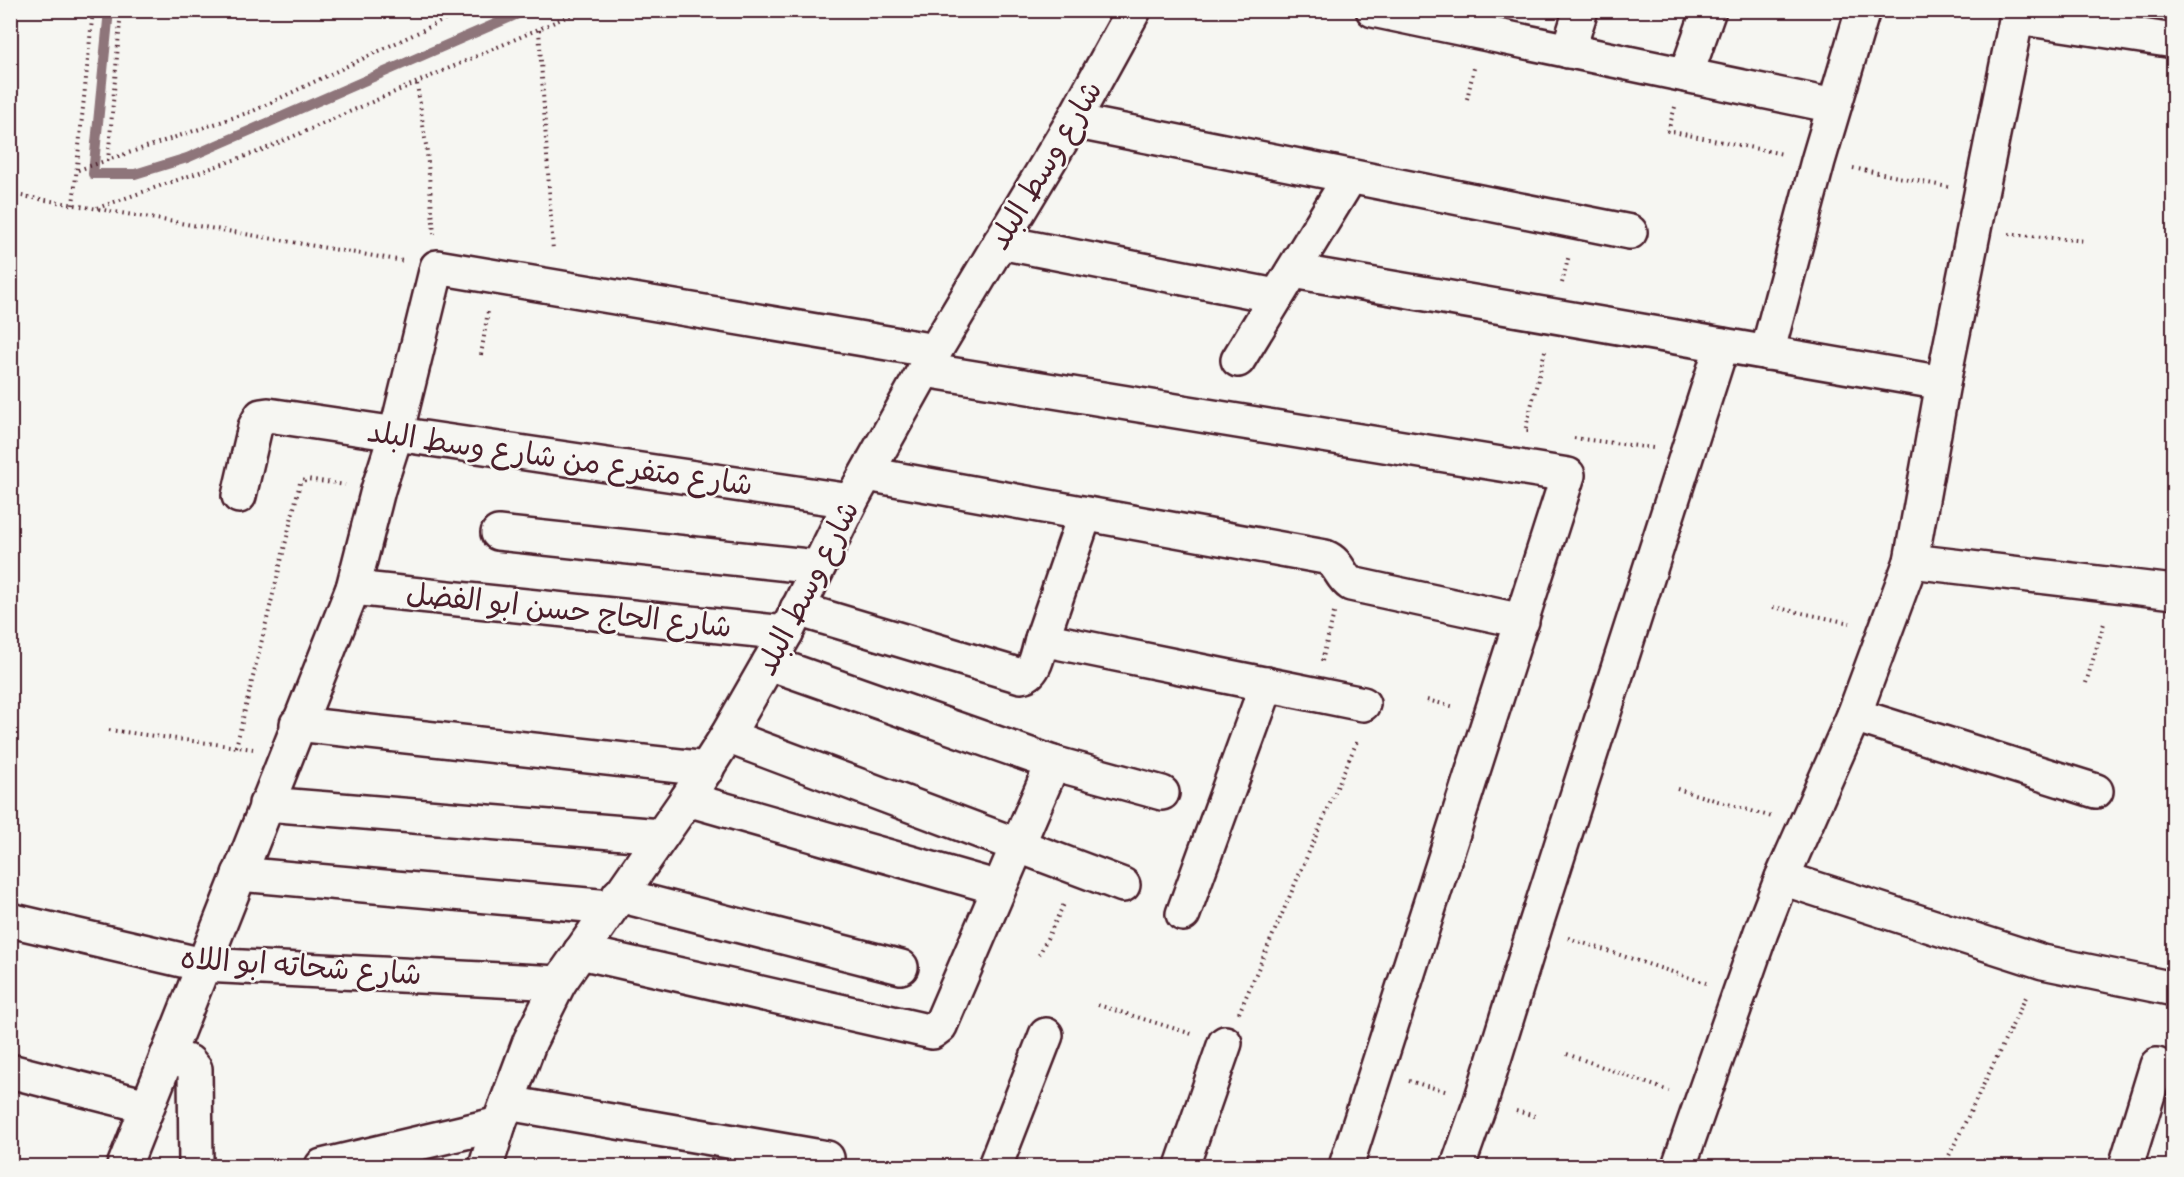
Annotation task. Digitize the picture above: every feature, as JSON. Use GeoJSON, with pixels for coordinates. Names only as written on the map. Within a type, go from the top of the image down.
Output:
{"type":"FeatureCollection","features":[{"type":"Feature","properties":{"kind":"street","name":"شارع وسط البلد"},"geometry":{"type":"LineString","coordinates":[[486,1167],[530,1041],[559,983],[687,799],[727,736],[769,663],[817,567],[930,360],[1073,122],[1134,10]]}},
{"type":"Feature","properties":{"kind":"street"},"geometry":{"type":"LineString","coordinates":[[1373,10],[1834,106]]}},
{"type":"Feature","properties":{"kind":"street"},"geometry":{"type":"LineString","coordinates":[[1568,51],[1581,10]]}},
{"type":"Feature","properties":{"kind":"street"},"geometry":{"type":"LineString","coordinates":[[1686,75],[1709,10]]}},
{"type":"Feature","properties":{"kind":"street"},"geometry":{"type":"LineString","coordinates":[[1767,353],[1834,106],[1863,10]]}},
{"type":"Feature","properties":{"kind":"street"},"geometry":{"type":"LineString","coordinates":[[1680,1167],[1738,994],[1782,878],[1854,715],[1911,561],[1943,383],[2018,14],[2174,41]]}},
{"type":"Feature","properties":{"kind":"street"},"geometry":{"type":"LineString","coordinates":[[1073,122],[1630,232]]}},
{"type":"Feature","properties":{"kind":"street"},"geometry":{"type":"LineString","coordinates":[[1238,360],[1350,177]]}},
{"type":"Feature","properties":{"kind":"street"},"geometry":{"type":"LineString","coordinates":[[1000,242],[1722,345],[1943,383]]}},
{"type":"Feature","properties":{"kind":"street"},"geometry":{"type":"LineString","coordinates":[[124,1167],[353,588],[378,490],[396,434],[437,267],[555,287],[930,360],[1568,475],[1346,1167]]}},
{"type":"Feature","properties":{"kind":"street"},"geometry":{"type":"LineString","coordinates":[[1458,1167],[1722,345]]}},
{"type":"Feature","properties":{"kind":"street","name":"شارع متفرع من شارع وسط البلد"},"geometry":{"type":"LineString","coordinates":[[239,496],[255,427],[261,416],[268,415],[396,434],[1085,514],[1325,557],[1335,562],[1343,577]]}},
{"type":"Feature","properties":{"kind":"street","name":"شارع الحاج حسن ابو الفضل"},"geometry":{"type":"LineString","coordinates":[[353,588],[791,621],[1021,676],[1028,675],[1032,671],[1085,514]]}},
{"type":"Feature","properties":{"kind":"street"},"geometry":{"type":"LineString","coordinates":[[498,533],[817,567]]}},
{"type":"Feature","properties":{"kind":"street"},"geometry":{"type":"LineString","coordinates":[[1911,561],[2174,592]]}},
{"type":"Feature","properties":{"kind":"street"},"geometry":{"type":"LineString","coordinates":[[1343,577],[1356,586],[1522,621]]}},
{"type":"Feature","properties":{"kind":"street"},"geometry":{"type":"LineString","coordinates":[[1042,639],[1363,704]]}},
{"type":"Feature","properties":{"kind":"street"},"geometry":{"type":"LineString","coordinates":[[769,663],[1053,763],[1162,793]]}},
{"type":"Feature","properties":{"kind":"street"},"geometry":{"type":"LineString","coordinates":[[1183,915],[1267,684]]}},
{"type":"Feature","properties":{"kind":"street"},"geometry":{"type":"LineString","coordinates":[[1854,715],[2096,791]]}},
{"type":"Feature","properties":{"kind":"street"},"geometry":{"type":"LineString","coordinates":[[727,736],[1123,885]]}},
{"type":"Feature","properties":{"kind":"street"},"geometry":{"type":"LineString","coordinates":[[292,739],[707,769]]}},
{"type":"Feature","properties":{"kind":"street"},"geometry":{"type":"LineString","coordinates":[[580,952],[932,1032],[940,1026],[1053,763]]}},
{"type":"Feature","properties":{"kind":"street"},"geometry":{"type":"LineString","coordinates":[[687,799],[999,888]]}},
{"type":"Feature","properties":{"kind":"street"},"geometry":{"type":"LineString","coordinates":[[266,804],[661,836]]}},
{"type":"Feature","properties":{"kind":"street"},"geometry":{"type":"LineString","coordinates":[[239,874],[615,901],[901,967]]}},
{"type":"Feature","properties":{"kind":"street"},"geometry":{"type":"LineString","coordinates":[[1782,878],[2043,962],[2174,989]]}},
{"type":"Feature","properties":{"kind":"street","name":"شارع شحاته ابو اللاه"},"geometry":{"type":"LineString","coordinates":[[10,921],[203,965],[559,983]]}},
{"type":"Feature","properties":{"kind":"street"},"geometry":{"type":"LineString","coordinates":[[994,1167],[1046,1035]]}},
{"type":"Feature","properties":{"kind":"street"},"geometry":{"type":"LineString","coordinates":[[1182,1167],[1225,1044]]}},
{"type":"Feature","properties":{"kind":"street"},"geometry":{"type":"LineString","coordinates":[[167,1056],[189,1062],[195,1069],[196,1167]]}},
{"type":"Feature","properties":{"kind":"street"},"geometry":{"type":"LineString","coordinates":[[2126,1167],[2157,1065]]}},
{"type":"Feature","properties":{"kind":"street"},"geometry":{"type":"LineString","coordinates":[[10,1071],[147,1106]]}},
{"type":"Feature","properties":{"kind":"street"},"geometry":{"type":"LineString","coordinates":[[322,1167],[503,1113],[747,1156],[794,1153],[827,1158]]}},
{"type":"Feature","properties":{"kind":"path"},"geometry":{"type":"LineString","coordinates":[[74,205],[93,10]]}},
{"type":"Feature","properties":{"kind":"path"},"geometry":{"type":"LineString","coordinates":[[108,160],[121,10]]}},
{"type":"Feature","properties":{"kind":"path"},"geometry":{"type":"LineString","coordinates":[[78,170],[253,111],[465,10]]}},
{"type":"Feature","properties":{"kind":"path"},"geometry":{"type":"LineString","coordinates":[[95,208],[260,151],[582,10]]}},
{"type":"Feature","properties":{"kind":"path"},"geometry":{"type":"LineString","coordinates":[[539,30],[555,287]]}},
{"type":"Feature","properties":{"kind":"path"},"geometry":{"type":"LineString","coordinates":[[10,194],[437,267],[428,152],[417,84]]}},
{"type":"Feature","properties":{"kind":"path"},"geometry":{"type":"LineString","coordinates":[[1974,230],[2086,241]]}},
{"type":"Feature","properties":{"kind":"path"},"geometry":{"type":"LineString","coordinates":[[481,355],[493,276]]}},
{"type":"Feature","properties":{"kind":"path"},"geometry":{"type":"LineString","coordinates":[[1525,431],[1536,432]]}},
{"type":"Feature","properties":{"kind":"path"},"geometry":{"type":"LineString","coordinates":[[1569,437],[1688,453]]}},
{"type":"Feature","properties":{"kind":"path"},"geometry":{"type":"LineString","coordinates":[[236,747],[300,483],[303,480]]}},
{"type":"Feature","properties":{"kind":"path"},"geometry":{"type":"LineString","coordinates":[[1313,693],[1343,577]]}},
{"type":"Feature","properties":{"kind":"path"},"geometry":{"type":"LineString","coordinates":[[2086,683],[2115,585]]}},
{"type":"Feature","properties":{"kind":"path"},"geometry":{"type":"LineString","coordinates":[[1773,607],[1887,630]]}},
{"type":"Feature","properties":{"kind":"path"},"geometry":{"type":"LineString","coordinates":[[1098,1005],[1225,1044],[1371,710],[1371,707],[1363,704]]}},
{"type":"Feature","properties":{"kind":"path"},"geometry":{"type":"LineString","coordinates":[[109,730],[236,747],[292,739]]}},
{"type":"Feature","properties":{"kind":"path"},"geometry":{"type":"LineString","coordinates":[[1677,789],[1806,827]]}},
{"type":"Feature","properties":{"kind":"path"},"geometry":{"type":"LineString","coordinates":[[1039,956],[1081,869]]}},
{"type":"Feature","properties":{"kind":"path"},"geometry":{"type":"LineString","coordinates":[[1534,927],[1738,994]]}},
{"type":"Feature","properties":{"kind":"path"},"geometry":{"type":"LineString","coordinates":[[1944,1167],[2043,962]]}},
{"type":"Feature","properties":{"kind":"path"},"geometry":{"type":"LineString","coordinates":[[1567,1054],[1701,1102]]}},
{"type":"Feature","properties":{"kind":"path"},"geometry":{"type":"LineString","coordinates":[[1377,1072],[1480,1101]]}},
{"type":"Feature","properties":{"kind":"waterway"},"geometry":{"type":"LineString","coordinates":[[109,10],[93,174],[135,174],[187,158],[527,10]]}}]}
